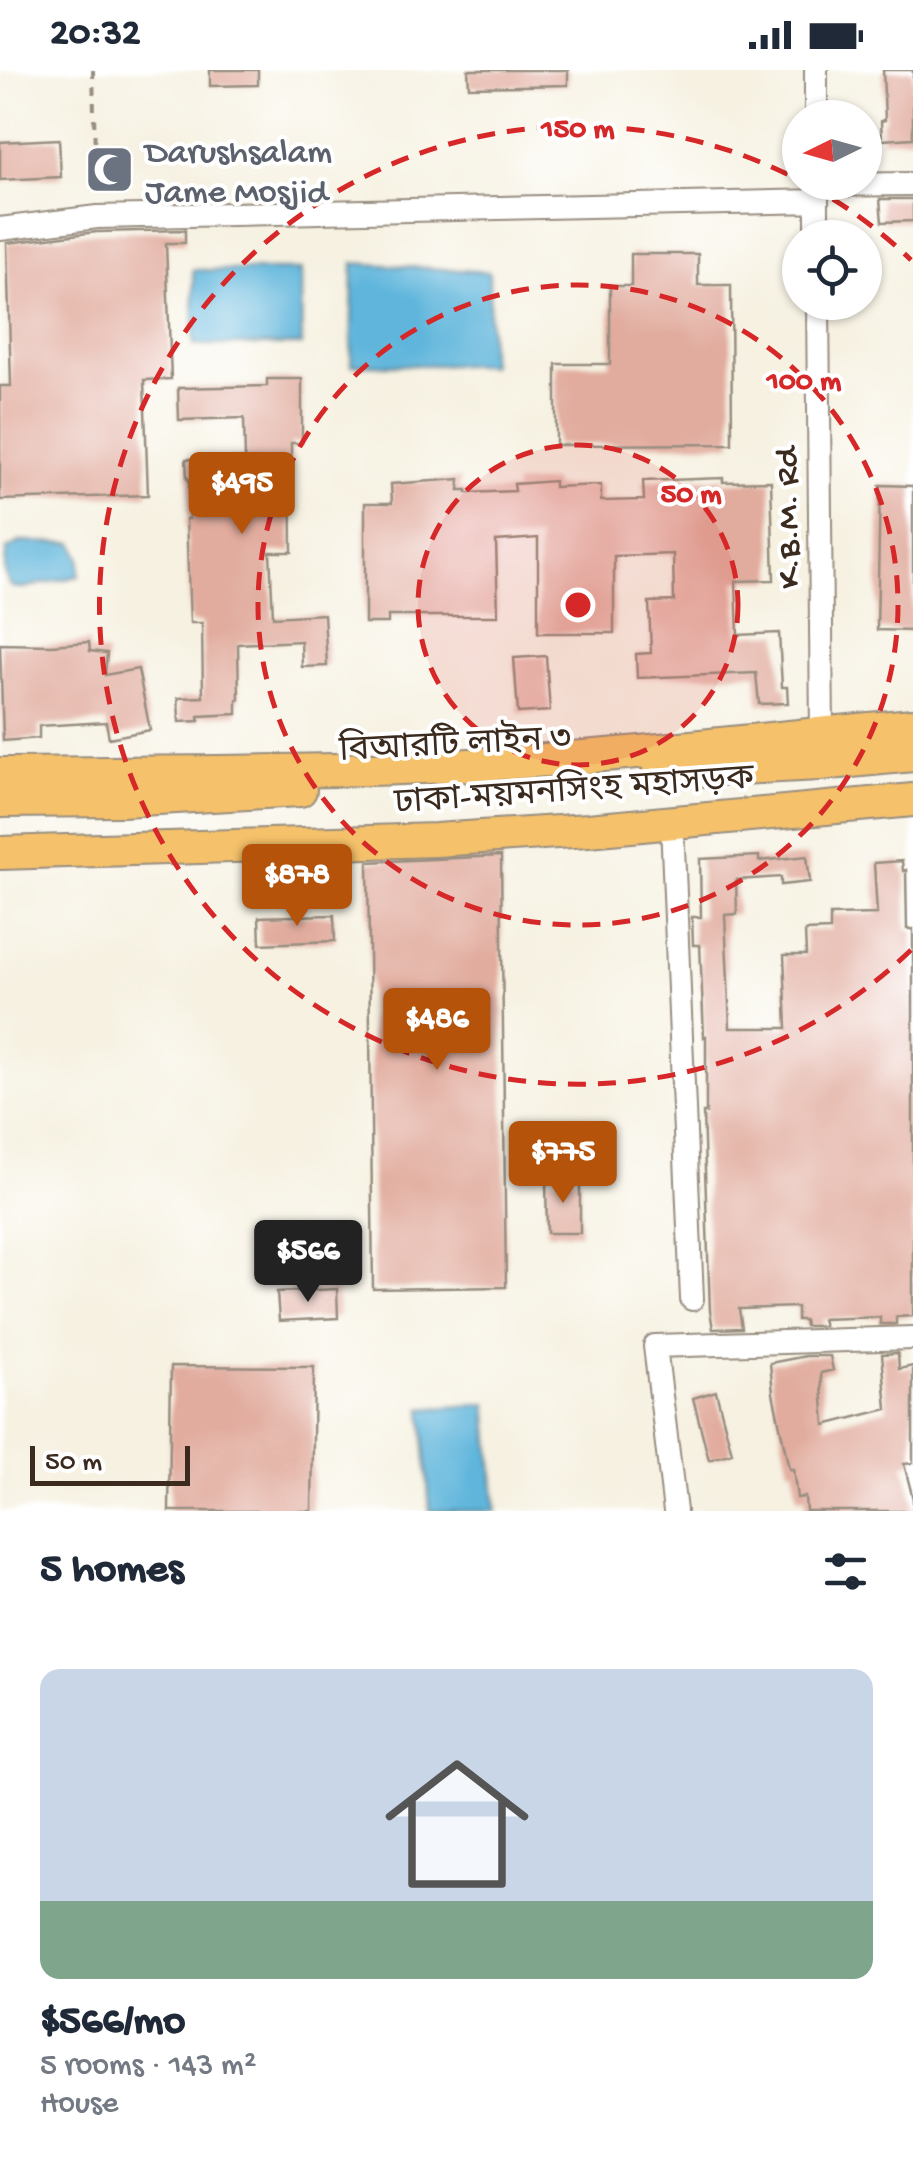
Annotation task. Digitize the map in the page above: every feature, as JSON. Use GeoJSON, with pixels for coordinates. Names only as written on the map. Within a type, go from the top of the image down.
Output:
{"type":"FeatureCollection","features":[{"type":"Feature","properties":{"kind":"highway","name":"ঢাকা-ময়মনসিংহ মহাসড়ক"},"geometry":{"type":"LineString","coordinates":[[0,774],[503,763],[664,751],[913,724]]}},
{"type":"Feature","properties":{"kind":"highway","name":"বিআরটি লাইন ৩"},"geometry":{"type":"LineString","coordinates":[[0,801],[122,800],[820,764],[913,755]]}},
{"type":"Feature","properties":{"kind":"highway","name":"ঢাকা-ময়মনসিংহ মহাসড়ক"},"geometry":{"type":"LineString","coordinates":[[0,853],[436,840],[913,800]]}},
{"type":"Feature","properties":{"kind":"street"},"geometry":{"type":"LineString","coordinates":[[816,70],[816,100]]}},
{"type":"Feature","properties":{"kind":"street"},"geometry":{"type":"LineString","coordinates":[[882,186],[913,184]]}},
{"type":"Feature","properties":{"kind":"street"},"geometry":{"type":"LineString","coordinates":[[0,229],[97,217],[782,191]]}},
{"type":"Feature","properties":{"kind":"street","name":"K.B.M. Rd"},"geometry":{"type":"LineString","coordinates":[[818,320],[822,733]]}},
{"type":"Feature","properties":{"kind":"street"},"geometry":{"type":"LineString","coordinates":[[672,823],[692,1299]]}},
{"type":"Feature","properties":{"kind":"street"},"geometry":{"type":"LineString","coordinates":[[676,1511],[655,1346],[913,1338]]}},
{"type":"Feature","properties":{"kind":"path"},"geometry":{"type":"LineString","coordinates":[[93,70],[97,217]]}},
{"type":"Feature","properties":{"kind":"water"},"geometry":{"type":"Polygon","coordinates":[[[353,263],[489,272],[490,365],[351,365],[353,263]]]}},
{"type":"Feature","properties":{"kind":"water"},"geometry":{"type":"Polygon","coordinates":[[[193,270],[301,270],[302,345],[194,345],[193,270]]]}},
{"type":"Feature","properties":{"kind":"water"},"geometry":{"type":"Polygon","coordinates":[[[20,542],[74,543],[80,559],[79,576],[12,587],[5,574],[7,549],[20,542]]]}},
{"type":"Feature","properties":{"kind":"water"},"geometry":{"type":"Polygon","coordinates":[[[487,1404],[496,1511],[430,1511],[422,1409],[487,1404]]]}},
{"type":"Feature","properties":{"kind":"building"},"geometry":{"type":"Polygon","coordinates":[[[210,70],[258,70],[258,85],[210,86],[210,70]]]}},
{"type":"Feature","properties":{"kind":"building"},"geometry":{"type":"Polygon","coordinates":[[[468,70],[568,70],[568,85],[469,87],[468,70]]]}},
{"type":"Feature","properties":{"kind":"building"},"geometry":{"type":"Polygon","coordinates":[[[883,70],[913,70],[913,138],[882,140],[883,70]]]}},
{"type":"Feature","properties":{"kind":"building"},"geometry":{"type":"Polygon","coordinates":[[[59,139],[61,177],[0,180],[0,142],[59,139]]]}},
{"type":"Feature","properties":{"kind":"building"},"geometry":{"type":"Polygon","coordinates":[[[171,188],[199,188],[199,200],[172,200],[171,188]]]}},
{"type":"Feature","properties":{"kind":"building"},"geometry":{"type":"Polygon","coordinates":[[[913,199],[913,221],[882,220],[880,200],[913,199]]]}},
{"type":"Feature","properties":{"kind":"building"},"geometry":{"type":"Polygon","coordinates":[[[185,230],[185,243],[166,243],[171,379],[144,380],[148,495],[0,500],[0,386],[11,386],[7,243],[97,232],[185,230]]]}},
{"type":"Feature","properties":{"kind":"building"},"geometry":{"type":"Polygon","coordinates":[[[631,254],[698,254],[698,285],[731,285],[732,444],[556,445],[556,364],[610,364],[610,286],[631,286],[631,254]]]}},
{"type":"Feature","properties":{"kind":"building"},"geometry":{"type":"Polygon","coordinates":[[[267,379],[302,379],[302,443],[291,443],[292,552],[270,552],[273,617],[324,614],[327,666],[302,667],[301,641],[238,644],[237,714],[199,716],[199,721],[179,722],[178,698],[203,697],[202,623],[190,623],[186,459],[245,459],[244,418],[179,420],[178,388],[267,386],[267,379]]]}},
{"type":"Feature","properties":{"kind":"building"},"geometry":{"type":"Polygon","coordinates":[[[723,478],[723,482],[771,481],[774,580],[736,581],[738,635],[779,633],[782,687],[787,687],[788,703],[759,704],[756,673],[637,678],[636,654],[651,653],[649,602],[674,601],[673,554],[614,556],[614,633],[538,633],[538,538],[496,541],[498,616],[388,616],[388,623],[365,623],[365,503],[392,503],[391,484],[460,479],[459,490],[467,493],[515,491],[514,484],[554,481],[554,487],[601,485],[601,501],[644,500],[643,481],[723,478]]]}},
{"type":"Feature","properties":{"kind":"building"},"geometry":{"type":"Polygon","coordinates":[[[880,485],[913,486],[913,631],[877,630],[880,485]]]}},
{"type":"Feature","properties":{"kind":"building"},"geometry":{"type":"Polygon","coordinates":[[[89,642],[90,651],[107,653],[105,675],[138,669],[150,730],[109,738],[106,722],[39,726],[39,738],[3,741],[0,644],[89,642]]]}},
{"type":"Feature","properties":{"kind":"building"},"geometry":{"type":"Polygon","coordinates":[[[546,656],[550,711],[518,713],[514,658],[546,656]]]}},
{"type":"Feature","properties":{"kind":"building"},"geometry":{"type":"Polygon","coordinates":[[[501,856],[506,1287],[373,1289],[368,862],[501,856]]]}},
{"type":"Feature","properties":{"kind":"building"},"geometry":{"type":"Polygon","coordinates":[[[759,856],[759,861],[807,856],[810,882],[781,885],[781,877],[736,880],[737,914],[725,915],[730,1028],[787,1028],[784,955],[806,955],[805,931],[830,930],[830,915],[877,914],[874,863],[902,861],[903,871],[906,870],[907,929],[913,929],[913,1316],[896,1317],[896,1324],[880,1324],[880,1317],[822,1319],[824,1326],[805,1326],[804,1320],[797,1320],[797,1307],[739,1309],[742,1328],[713,1329],[703,1113],[706,1036],[700,945],[693,945],[692,917],[701,917],[700,859],[759,856]]]}},
{"type":"Feature","properties":{"kind":"building"},"geometry":{"type":"Polygon","coordinates":[[[334,915],[335,941],[260,944],[259,917],[334,915]]]}},
{"type":"Feature","properties":{"kind":"building"},"geometry":{"type":"Polygon","coordinates":[[[546,1179],[580,1179],[580,1233],[547,1233],[546,1179]]]}},
{"type":"Feature","properties":{"kind":"building"},"geometry":{"type":"Polygon","coordinates":[[[337,1289],[338,1318],[279,1321],[277,1292],[337,1289]]]}},
{"type":"Feature","properties":{"kind":"building"},"geometry":{"type":"Polygon","coordinates":[[[898,1353],[899,1369],[913,1366],[913,1463],[904,1464],[913,1511],[806,1511],[805,1497],[797,1498],[793,1469],[789,1469],[770,1363],[830,1356],[833,1370],[821,1373],[825,1425],[887,1409],[882,1354],[898,1353]]]}},
{"type":"Feature","properties":{"kind":"building"},"geometry":{"type":"Polygon","coordinates":[[[171,1366],[314,1367],[312,1511],[169,1511],[171,1366]]]}},
{"type":"Feature","properties":{"kind":"building"},"geometry":{"type":"Polygon","coordinates":[[[716,1391],[732,1453],[709,1460],[693,1398],[716,1391]]]}},
{"type":"Feature","properties":{"kind":"place","name":"Darushsalam Jame Mosjid"},"geometry":{"type":"Point","coordinates":[110,169]}}]}
